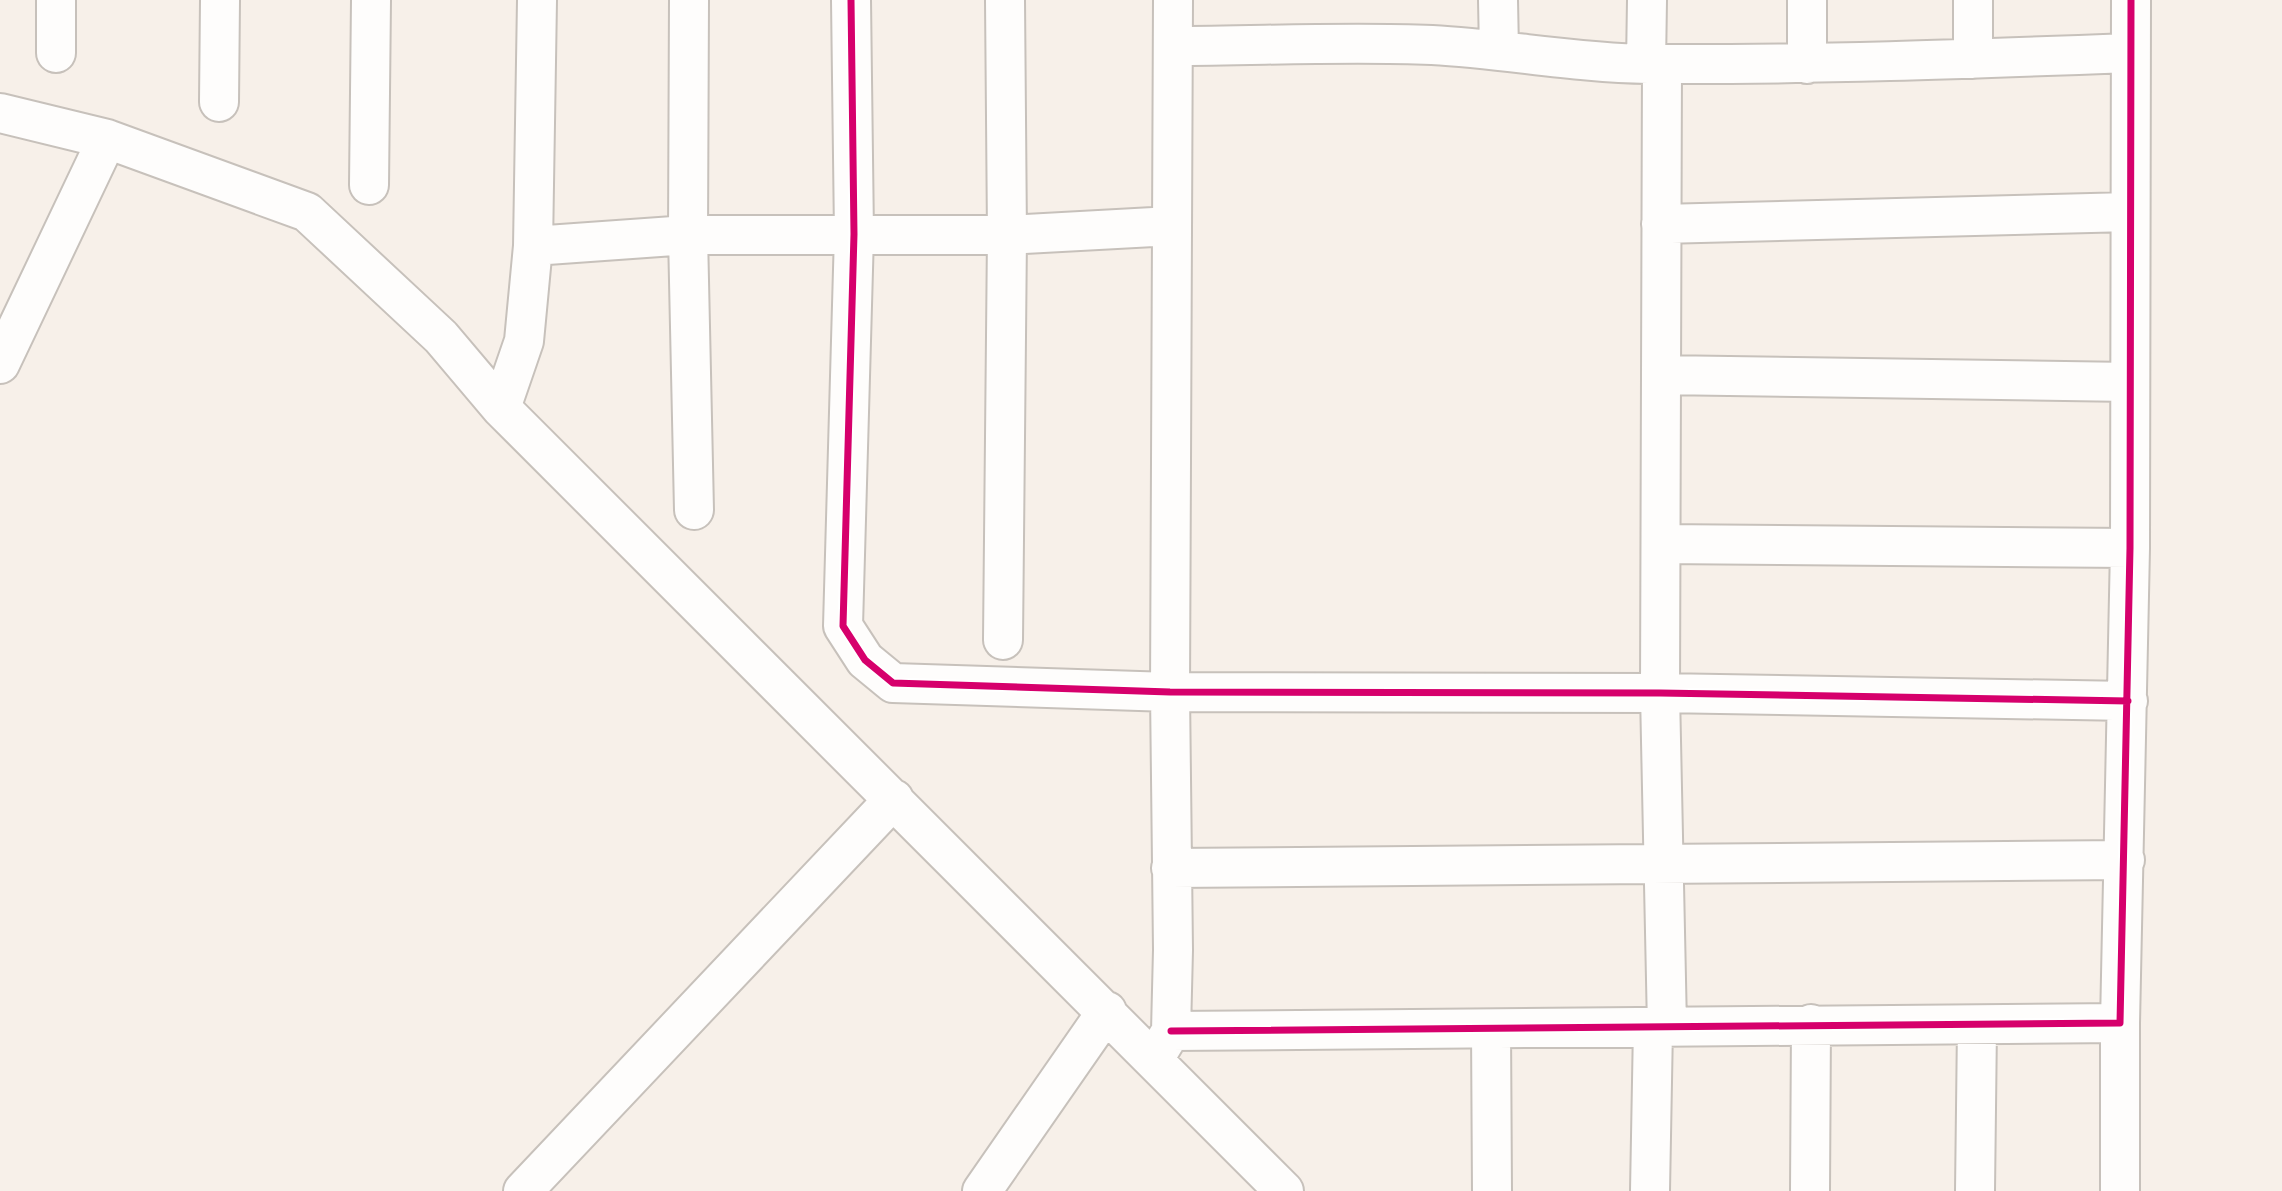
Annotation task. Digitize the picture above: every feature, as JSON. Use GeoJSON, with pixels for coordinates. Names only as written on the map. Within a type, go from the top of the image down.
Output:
{"type":"FeatureCollection","features":[{"type":"Feature","properties":{"kind":"street"},"geometry":{"type":"LineString","coordinates":[[56,0],[56,53]]}},
{"type":"Feature","properties":{"kind":"street"},"geometry":{"type":"LineString","coordinates":[[219,102],[220,0]]}},
{"type":"Feature","properties":{"kind":"street"},"geometry":{"type":"LineString","coordinates":[[369,185],[371,0]]}},
{"type":"Feature","properties":{"kind":"street"},"geometry":{"type":"LineString","coordinates":[[501,408],[524,341],[533,246],[537,0]]}},
{"type":"Feature","properties":{"kind":"street"},"geometry":{"type":"LineString","coordinates":[[689,0],[688,235],[694,510]]}},
{"type":"Feature","properties":{"kind":"street"},"geometry":{"type":"LineString","coordinates":[[851,0],[854,234],[843,626],[865,660],[892,683],[1170,692],[1660,693],[2128,701]]}},
{"type":"Feature","properties":{"kind":"street"},"geometry":{"type":"LineString","coordinates":[[1003,639],[1007,235],[1005,0]]}},
{"type":"Feature","properties":{"kind":"street"},"geometry":{"type":"LineString","coordinates":[[1163,1045],[1171,868],[1173,0]]}},
{"type":"Feature","properties":{"kind":"street"},"geometry":{"type":"LineString","coordinates":[[1498,0],[1499,50]]}},
{"type":"Feature","properties":{"kind":"street"},"geometry":{"type":"LineString","coordinates":[[1647,0],[1654,64],[1661,224],[1660,693],[1664,863],[1660,1027],[1650,1191]]}},
{"type":"Feature","properties":{"kind":"street"},"geometry":{"type":"LineString","coordinates":[[1807,0],[1807,64]]}},
{"type":"Feature","properties":{"kind":"street"},"geometry":{"type":"LineString","coordinates":[[1973,0],[1973,59]]}},
{"type":"Feature","properties":{"kind":"street"},"geometry":{"type":"LineString","coordinates":[[2120,1191],[2120,1023],[2130,548],[2131,0]]}},
{"type":"Feature","properties":{"kind":"street"},"geometry":{"type":"LineString","coordinates":[[1173,46],[1430,45],[1499,50],[1545,58],[1654,64],[1807,64],[2130,53]]}},
{"type":"Feature","properties":{"kind":"street"},"geometry":{"type":"LineString","coordinates":[[0,113],[107,139],[307,212],[441,337],[501,408],[1107,1011],[1163,1045],[1284,1191]]}},
{"type":"Feature","properties":{"kind":"street"},"geometry":{"type":"LineString","coordinates":[[0,364],[107,139]]}},
{"type":"Feature","properties":{"kind":"street"},"geometry":{"type":"LineString","coordinates":[[1661,224],[2130,212]]}},
{"type":"Feature","properties":{"kind":"street"},"geometry":{"type":"LineString","coordinates":[[533,246],[688,235],[1007,235],[1172,226]]}},
{"type":"Feature","properties":{"kind":"street"},"geometry":{"type":"LineString","coordinates":[[1661,375],[2130,382]]}},
{"type":"Feature","properties":{"kind":"street"},"geometry":{"type":"LineString","coordinates":[[1661,544],[2130,548]]}},
{"type":"Feature","properties":{"kind":"street"},"geometry":{"type":"LineString","coordinates":[[523,1191],[894,799]]}},
{"type":"Feature","properties":{"kind":"street"},"geometry":{"type":"LineString","coordinates":[[1171,868],[2125,860]]}},
{"type":"Feature","properties":{"kind":"street"},"geometry":{"type":"LineString","coordinates":[[982,1191],[1107,1011]]}},
{"type":"Feature","properties":{"kind":"street"},"geometry":{"type":"LineString","coordinates":[[1163,1045],[1491,1029],[2120,1023]]}},
{"type":"Feature","properties":{"kind":"street"},"geometry":{"type":"LineString","coordinates":[[1810,1191],[1811,1024]]}},
{"type":"Feature","properties":{"kind":"street"},"geometry":{"type":"LineString","coordinates":[[1975,1191],[1977,1026]]}},
{"type":"Feature","properties":{"kind":"street"},"geometry":{"type":"LineString","coordinates":[[1491,1029],[1492,1191]]}},
{"type":"Feature","properties":{"kind":"cycle path"},"geometry":{"type":"LineString","coordinates":[[851,0],[854,234],[843,626],[865,660],[893,683],[1170,692],[1660,693],[2128,701]]}},
{"type":"Feature","properties":{"kind":"cycle path"},"geometry":{"type":"LineString","coordinates":[[1171,1031],[2120,1023],[2130,548],[2131,0]]}}]}
